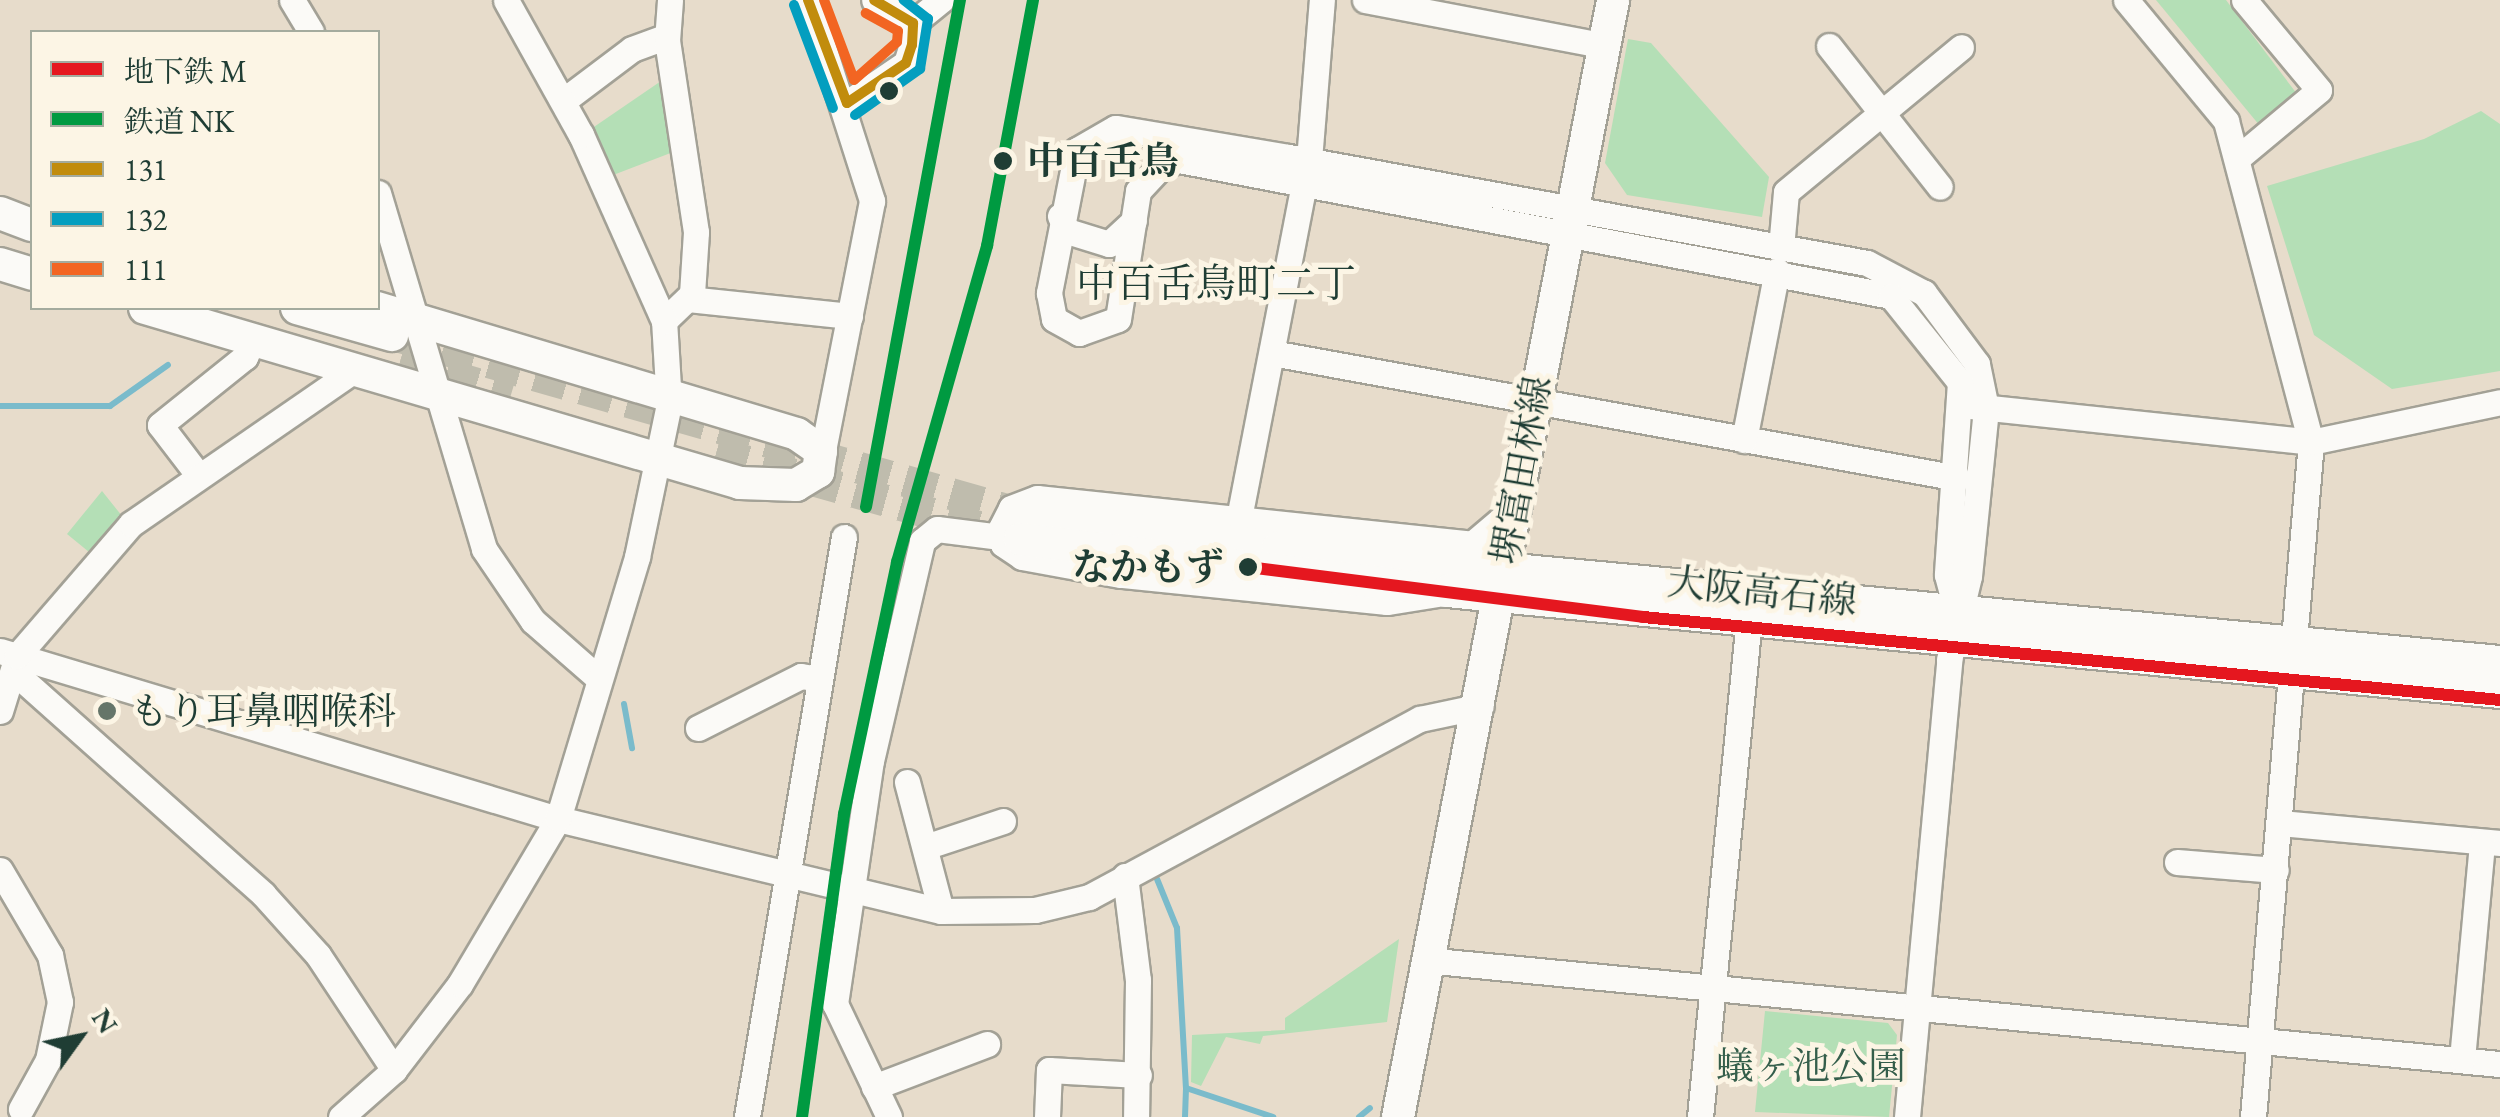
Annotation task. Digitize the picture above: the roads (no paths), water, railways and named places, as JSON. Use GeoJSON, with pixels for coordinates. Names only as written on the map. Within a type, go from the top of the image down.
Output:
{"type":"FeatureCollection","features":[{"type":"Feature","properties":{"kind":"main road","name":"堺富田林線"},"geometry":{"type":"LineString","coordinates":[[1398,1117],[1425,960],[1481,706],[1510,512],[1613,0]]}},
{"type":"Feature","properties":{"kind":"main road"},"geometry":{"type":"LineString","coordinates":[[0,212],[30,215]]}},
{"type":"Feature","properties":{"kind":"main road"},"geometry":{"type":"LineString","coordinates":[[0,212],[30,224]]}},
{"type":"Feature","properties":{"kind":"main road"},"geometry":{"type":"LineString","coordinates":[[0,245],[30,253]]}},
{"type":"Feature","properties":{"kind":"main road"},"geometry":{"type":"LineString","coordinates":[[0,264],[30,273]]}},
{"type":"Feature","properties":{"kind":"main road"},"geometry":{"type":"LineString","coordinates":[[153,310],[659,461],[765,485],[804,483],[820,466],[815,442],[669,395],[306,310]]}},
{"type":"Feature","properties":{"kind":"main road"},"geometry":{"type":"LineString","coordinates":[[231,310],[397,331]]}},
{"type":"Feature","properties":{"kind":"main road","name":"大阪高石線"},"geometry":{"type":"LineString","coordinates":[[1015,530],[1447,591],[1501,581],[1748,619],[1954,624]]}},
{"type":"Feature","properties":{"kind":"main road","name":"大阪高石線"},"geometry":{"type":"LineString","coordinates":[[1015,530],[2295,658],[2500,692]]}},
{"type":"Feature","properties":{"kind":"main road","name":"大阪高石線"},"geometry":{"type":"LineString","coordinates":[[2295,658],[2500,662]]}},
{"type":"Feature","properties":{"kind":"street"},"geometry":{"type":"LineString","coordinates":[[292,0],[310,30]]}},
{"type":"Feature","properties":{"kind":"street"},"geometry":{"type":"LineString","coordinates":[[341,1117],[394,1070],[460,984],[558,819],[659,461],[669,395],[664,321],[563,101],[506,0]]}},
{"type":"Feature","properties":{"kind":"street"},"geometry":{"type":"LineString","coordinates":[[664,321],[688,298],[696,209],[666,36],[670,0]]}},
{"type":"Feature","properties":{"kind":"street"},"geometry":{"type":"LineString","coordinates":[[808,0],[847,103],[872,201],[820,466]]}},
{"type":"Feature","properties":{"kind":"street"},"geometry":{"type":"LineString","coordinates":[[874,0],[913,23]]}},
{"type":"Feature","properties":{"kind":"street"},"geometry":{"type":"LineString","coordinates":[[847,103],[906,63],[913,23],[940,0]]}},
{"type":"Feature","properties":{"kind":"street"},"geometry":{"type":"LineString","coordinates":[[1238,524],[1307,171],[1322,0]]}},
{"type":"Feature","properties":{"kind":"street"},"geometry":{"type":"LineString","coordinates":[[1365,0],[1466,9],[1601,46]]}},
{"type":"Feature","properties":{"kind":"street"},"geometry":{"type":"LineString","coordinates":[[2126,0],[2226,121],[2240,157],[2311,442],[2253,1117]]}},
{"type":"Feature","properties":{"kind":"street"},"geometry":{"type":"LineString","coordinates":[[2240,157],[2319,90],[2244,0]]}},
{"type":"Feature","properties":{"kind":"street"},"geometry":{"type":"LineString","coordinates":[[563,101],[632,49],[666,36]]}},
{"type":"Feature","properties":{"kind":"street"},"geometry":{"type":"LineString","coordinates":[[1828,46],[1940,187]]}},
{"type":"Feature","properties":{"kind":"street"},"geometry":{"type":"LineString","coordinates":[[1744,440],[1779,259],[1786,192],[1961,47]]}},
{"type":"Feature","properties":{"kind":"street"},"geometry":{"type":"LineString","coordinates":[[1307,171],[1180,160],[1147,175],[1134,221],[1118,319],[1079,332],[1054,319],[1049,294],[1060,216],[1077,150],[1115,128],[1307,171],[1909,280],[1977,364],[1970,576],[1954,624],[1906,1117]]}},
{"type":"Feature","properties":{"kind":"street"},"geometry":{"type":"LineString","coordinates":[[380,208],[397,331],[442,396],[492,563],[536,624],[598,678]]}},
{"type":"Feature","properties":{"kind":"street"},"geometry":{"type":"LineString","coordinates":[[1060,216],[1068,232],[1109,244],[1134,221]]}},
{"type":"Feature","properties":{"kind":"street"},"geometry":{"type":"LineString","coordinates":[[688,298],[850,316]]}},
{"type":"Feature","properties":{"kind":"street"},"geometry":{"type":"LineString","coordinates":[[199,476],[160,425],[245,357],[253,340]]}},
{"type":"Feature","properties":{"kind":"street"},"geometry":{"type":"LineString","coordinates":[[1272,353],[1958,478]]}},
{"type":"Feature","properties":{"kind":"street"},"geometry":{"type":"LineString","coordinates":[[0,711],[10,660],[131,524],[354,370]]}},
{"type":"Feature","properties":{"kind":"street"},"geometry":{"type":"LineString","coordinates":[[786,431],[815,426],[834,398]]}},
{"type":"Feature","properties":{"kind":"street"},"geometry":{"type":"LineString","coordinates":[[1975,407],[2311,442],[2500,402]]}},
{"type":"Feature","properties":{"kind":"street"},"geometry":{"type":"LineString","coordinates":[[1954,624],[1947,575],[1958,478],[1975,407]]}},
{"type":"Feature","properties":{"kind":"street"},"geometry":{"type":"LineString","coordinates":[[889,1117],[835,1004],[871,761],[922,542],[937,528],[1015,530],[1007,512],[1032,498],[1238,524],[1472,544],[1510,512]]}},
{"type":"Feature","properties":{"kind":"street"},"geometry":{"type":"LineString","coordinates":[[746,1117],[781,879],[844,536]]}},
{"type":"Feature","properties":{"kind":"street"},"geometry":{"type":"LineString","coordinates":[[1700,1117],[1748,619]]}},
{"type":"Feature","properties":{"kind":"street"},"geometry":{"type":"LineString","coordinates":[[10,660],[558,819],[781,879],[941,910],[1066,904],[1420,719],[1481,706]]}},
{"type":"Feature","properties":{"kind":"street"},"geometry":{"type":"LineString","coordinates":[[10,660],[263,894],[318,955],[394,1070]]}},
{"type":"Feature","properties":{"kind":"street"},"geometry":{"type":"LineString","coordinates":[[698,728],[801,676],[819,679]]}},
{"type":"Feature","properties":{"kind":"street"},"geometry":{"type":"LineString","coordinates":[[907,782],[928,846],[941,910]]}},
{"type":"Feature","properties":{"kind":"street"},"geometry":{"type":"LineString","coordinates":[[928,846],[1003,821]]}},
{"type":"Feature","properties":{"kind":"street"},"geometry":{"type":"LineString","coordinates":[[2280,823],[2491,842],[2462,1059]]}},
{"type":"Feature","properties":{"kind":"street"},"geometry":{"type":"LineString","coordinates":[[2177,862],[2276,870]]}},
{"type":"Feature","properties":{"kind":"street"},"geometry":{"type":"LineString","coordinates":[[0,870],[60,990],[48,1060],[16,1114]]}},
{"type":"Feature","properties":{"kind":"street"},"geometry":{"type":"LineString","coordinates":[[1125,876],[1138,1075],[1136,1117]]}},
{"type":"Feature","properties":{"kind":"street"},"geometry":{"type":"LineString","coordinates":[[1425,960],[2260,1044],[2500,1064]]}},
{"type":"Feature","properties":{"kind":"street"},"geometry":{"type":"LineString","coordinates":[[874,1087],[987,1044]]}},
{"type":"Feature","properties":{"kind":"street"},"geometry":{"type":"LineString","coordinates":[[1047,1117],[1049,1070],[1138,1075]]}},
{"type":"Feature","properties":{"kind":"waterway"},"geometry":{"type":"LineString","coordinates":[[0,406],[110,406],[168,365]]}},
{"type":"Feature","properties":{"kind":"waterway"},"geometry":{"type":"LineString","coordinates":[[624,704],[632,748]]}},
{"type":"Feature","properties":{"kind":"waterway"},"geometry":{"type":"LineString","coordinates":[[1157,879],[1177,928],[1186,1088]]}},
{"type":"Feature","properties":{"kind":"waterway"},"geometry":{"type":"LineString","coordinates":[[1185,1117],[1186,1088],[1273,1117]]}},
{"type":"Feature","properties":{"kind":"waterway"},"geometry":{"type":"LineString","coordinates":[[1359,1117],[1370,1108]]}},
{"type":"Feature","properties":{"kind":"tunnel"},"geometry":{"type":"LineString","coordinates":[[397,336],[1025,515]]}},
{"type":"Feature","properties":{"kind":"tunnel"},"geometry":{"type":"LineString","coordinates":[[400,361],[511,394]]}},
{"type":"Feature","properties":{"kind":"tunnel"},"geometry":{"type":"LineString","coordinates":[[716,453],[987,529]]}},
{"type":"Feature","properties":{"kind":"metro line","name":"M"},"geometry":{"type":"LineString","coordinates":[[1248,567],[1643,617],[2500,700]]}},
{"type":"Feature","properties":{"kind":"rail line","name":"NK"},"geometry":{"type":"LineString","coordinates":[[866,507],[960,0]]}},
{"type":"Feature","properties":{"kind":"rail line","name":"NK"},"geometry":{"type":"LineString","coordinates":[[802,1117],[844,814],[897,562],[987,246],[1033,0]]}},
{"type":"Feature","properties":{"kind":"place","name":"中百舌鳥"},"geometry":{"type":"Point","coordinates":[1003,161]}},
{"type":"Feature","properties":{"kind":"place","name":"なかもず"},"geometry":{"type":"Point","coordinates":[1248,567]}},
{"type":"Feature","properties":{"kind":"place","name":"もり耳鼻咽喉科"},"geometry":{"type":"Point","coordinates":[107,711]}},
{"type":"Feature","properties":{"kind":"district","name":"中百舌鳥町二丁"},"geometry":{"type":"Point","coordinates":[1216,283]}},
{"type":"Feature","properties":{"kind":"park label","name":"蟻ヶ池公園"},"geometry":{"type":"Point","coordinates":[1811,1066]}}]}
